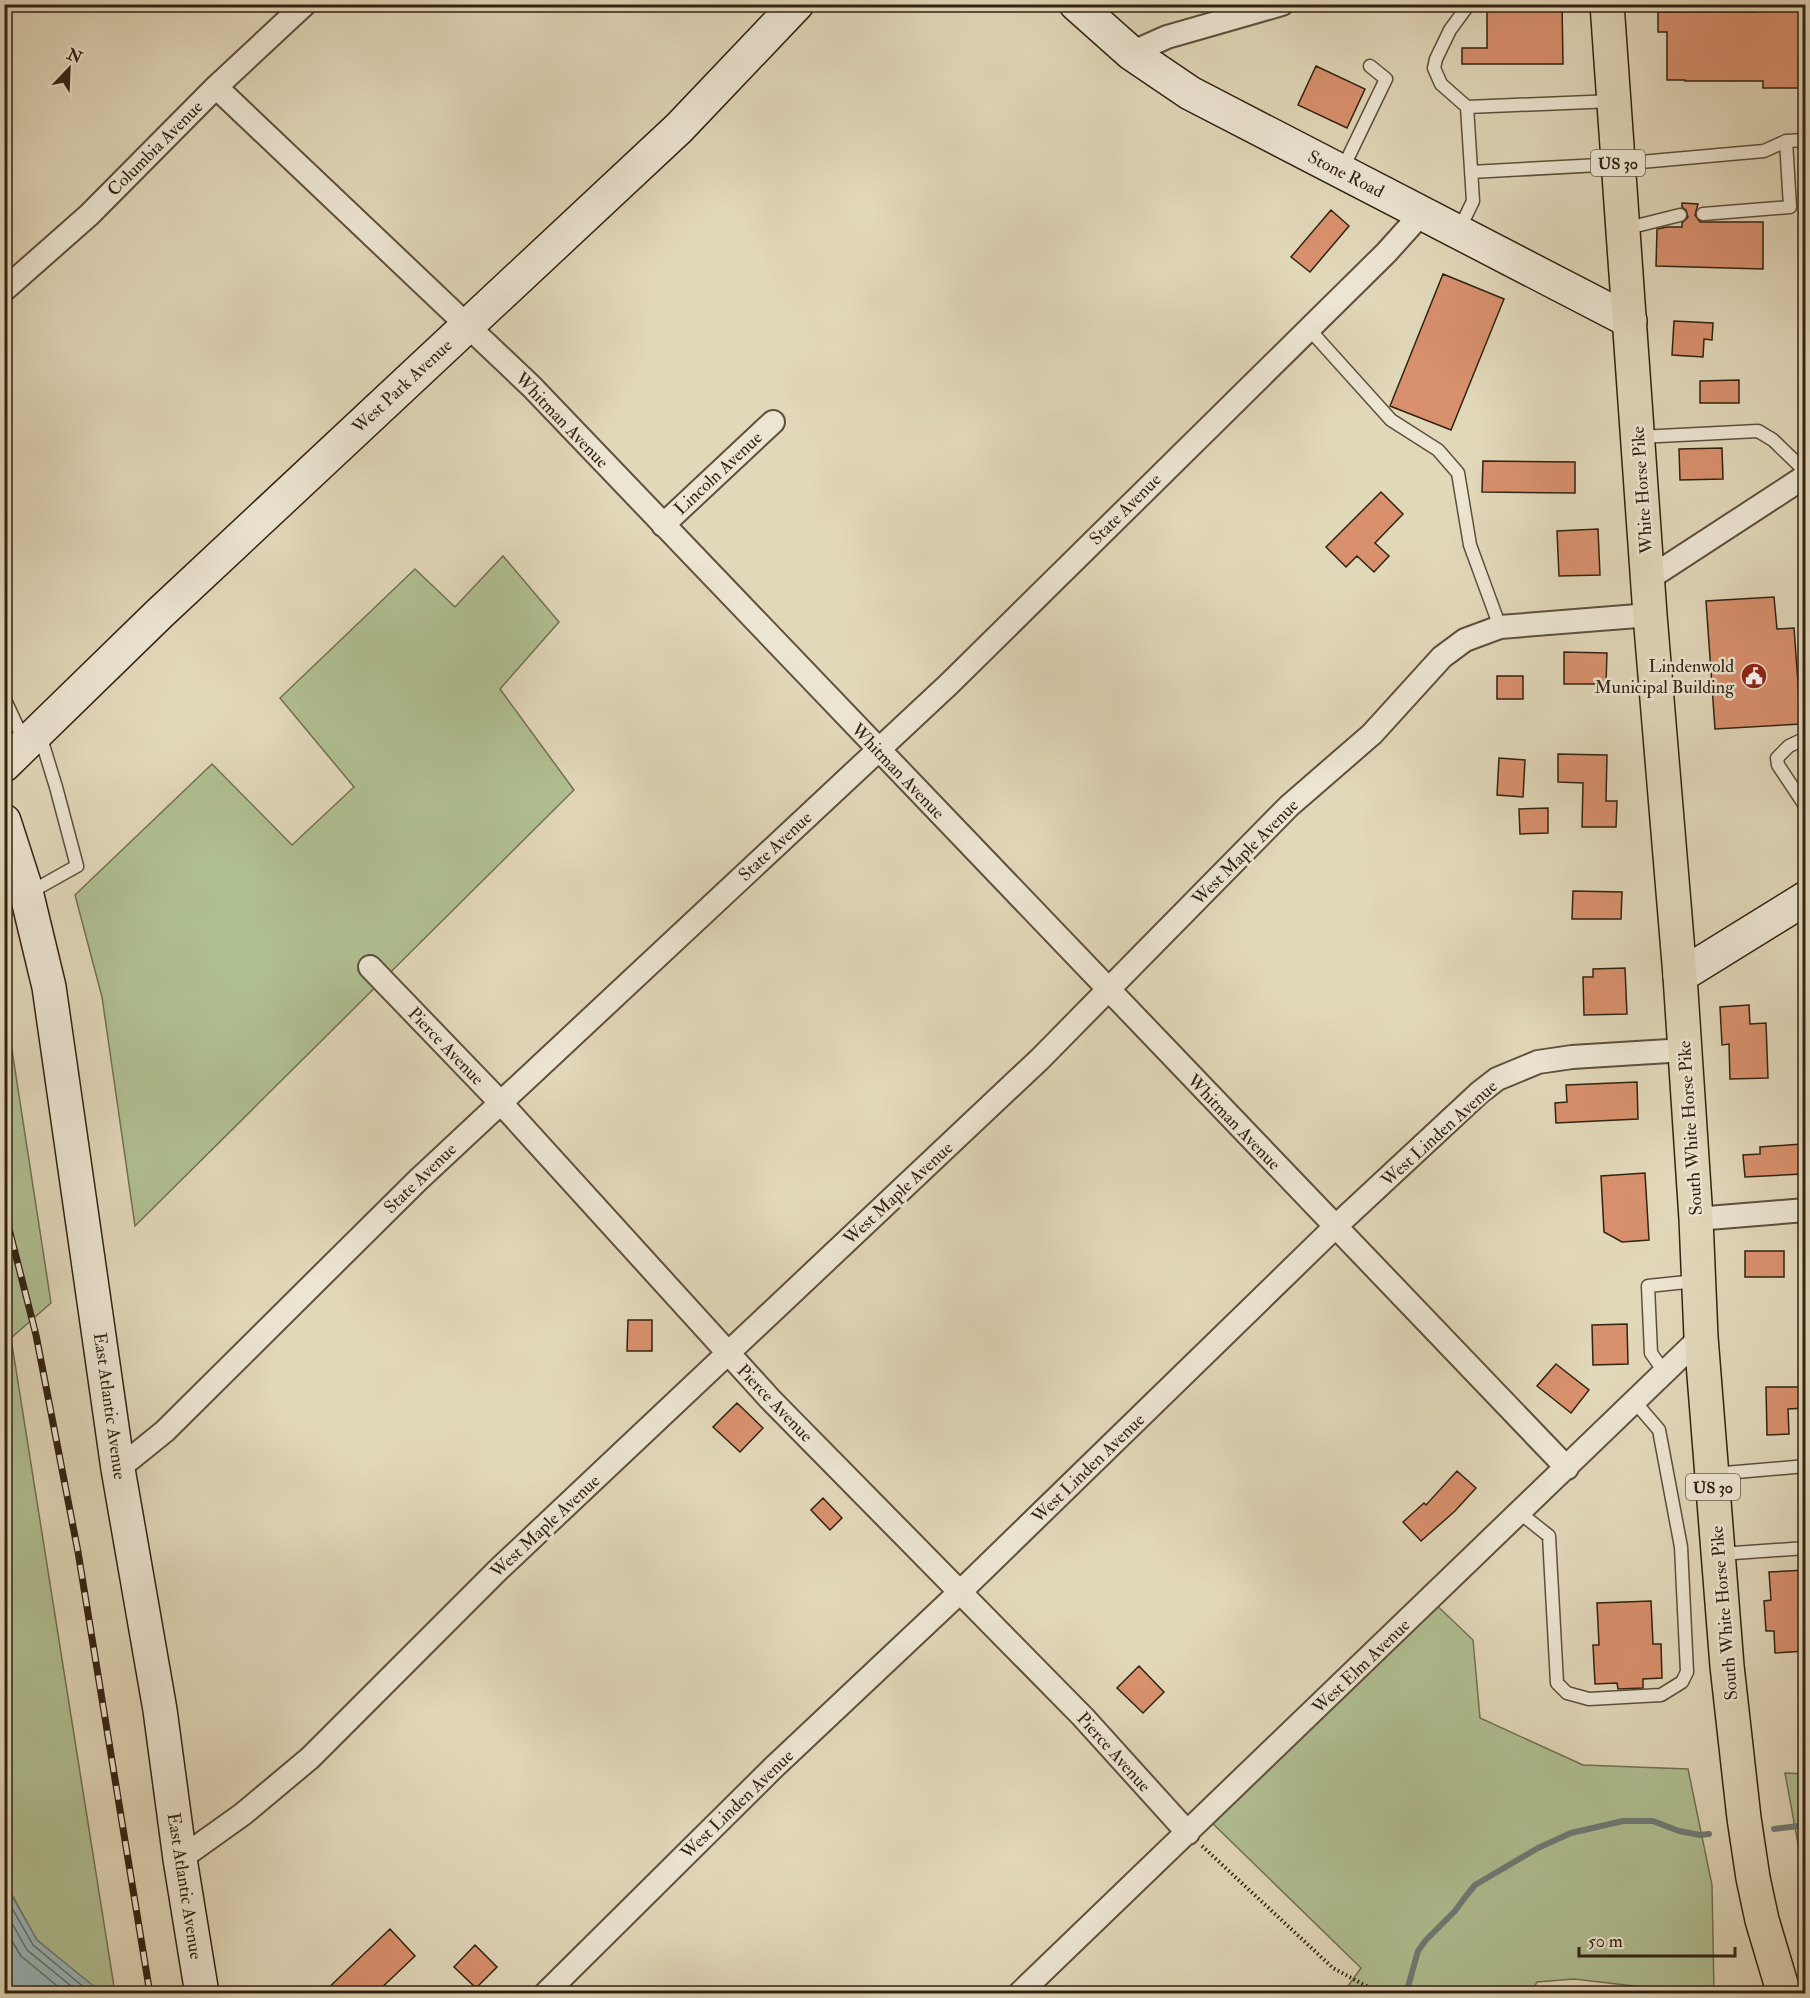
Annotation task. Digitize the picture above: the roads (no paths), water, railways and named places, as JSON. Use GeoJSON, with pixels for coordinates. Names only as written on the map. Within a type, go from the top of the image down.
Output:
{"type":"FeatureCollection","features":[{"type":"Feature","properties":{"kind":"highway","name":"White Horse Pike"},"geometry":{"type":"LineString","coordinates":[[1607,4],[1650,615],[1680,976]]}},
{"type":"Feature","properties":{"kind":"highway","name":"South White Horse Pike"},"geometry":{"type":"LineString","coordinates":[[1680,976],[1696,1219],[1701,1337],[1727,1666],[1753,1878],[1762,1920],[1784,1994]]}},
{"type":"Feature","properties":{"kind":"street","name":"Columbia Avenue"},"geometry":{"type":"LineString","coordinates":[[4,290],[89,214],[216,87],[305,4]]}},
{"type":"Feature","properties":{"kind":"street","name":"West Park Avenue"},"geometry":{"type":"LineString","coordinates":[[23,746],[159,614],[680,128],[797,4]]}},
{"type":"Feature","properties":{"kind":"street","name":"Stone Road"},"geometry":{"type":"LineString","coordinates":[[1076,4],[1131,53],[1190,93],[1630,321]]}},
{"type":"Feature","properties":{"kind":"street"},"geometry":{"type":"LineString","coordinates":[[1131,53],[1167,37],[1282,4]]}},
{"type":"Feature","properties":{"kind":"street","name":"Whitman Avenue"},"geometry":{"type":"LineString","coordinates":[[216,87],[532,387],[1567,1468]]}},
{"type":"Feature","properties":{"kind":"street","name":"State Avenue"},"geometry":{"type":"LineString","coordinates":[[118,1469],[165,1431],[417,1181],[949,684],[1386,253],[1422,213]]}},
{"type":"Feature","properties":{"kind":"street","name":"Lincoln Avenue"},"geometry":{"type":"LineString","coordinates":[[663,525],[773,422]]}},
{"type":"Feature","properties":{"kind":"street"},"geometry":{"type":"LineString","coordinates":[[1648,579],[1806,474]]}},
{"type":"Feature","properties":{"kind":"street","name":"West Maple Avenue"},"geometry":{"type":"LineString","coordinates":[[180,1859],[243,1814],[310,1758],[499,1569],[1040,1059],[1289,806],[1372,734],[1442,657],[1465,640],[1500,627],[1650,615]]}},
{"type":"Feature","properties":{"kind":"street","name":"East Atlantic Avenue"},"geometry":{"type":"LineString","coordinates":[[4,821],[26,894],[49,987],[118,1469],[160,1710],[180,1859],[202,1994]]}},
{"type":"Feature","properties":{"kind":"street"},"geometry":{"type":"LineString","coordinates":[[1680,976],[1806,898]]}},
{"type":"Feature","properties":{"kind":"street","name":"Pierce Avenue"},"geometry":{"type":"LineString","coordinates":[[370,967],[500,1102],[770,1398],[1083,1717],[1188,1833]]}},
{"type":"Feature","properties":{"kind":"street","name":"West Linden Avenue"},"geometry":{"type":"LineString","coordinates":[[544,1994],[773,1768],[960,1592],[1335,1227],[1479,1093],[1497,1079],[1538,1062],[1561,1058],[1684,1050]]}},
{"type":"Feature","properties":{"kind":"street"},"geometry":{"type":"LineString","coordinates":[[1696,1219],[1806,1210]]}},
{"type":"Feature","properties":{"kind":"street","name":"West Elm Avenue"},"geometry":{"type":"LineString","coordinates":[[1019,1994],[1701,1337]]}},
{"type":"Feature","properties":{"kind":"lane"},"geometry":{"type":"LineString","coordinates":[[1469,4],[1450,30],[1434,68],[1441,84],[1467,107],[1614,101]]}},
{"type":"Feature","properties":{"kind":"lane"},"geometry":{"type":"LineString","coordinates":[[1342,171],[1386,79],[1370,66]]}},
{"type":"Feature","properties":{"kind":"lane"},"geometry":{"type":"LineString","coordinates":[[1459,232],[1473,201],[1467,107]]}},
{"type":"Feature","properties":{"kind":"lane"},"geometry":{"type":"LineString","coordinates":[[1471,172],[1618,164],[1764,151],[1786,141],[1806,140]]}},
{"type":"Feature","properties":{"kind":"lane"},"geometry":{"type":"LineString","coordinates":[[1704,214],[1790,207],[1786,141]]}},
{"type":"Feature","properties":{"kind":"lane"},"geometry":{"type":"LineString","coordinates":[[1622,229],[1680,215]]}},
{"type":"Feature","properties":{"kind":"lane"},"geometry":{"type":"LineString","coordinates":[[1309,329],[1391,420],[1438,450],[1458,473],[1470,545],[1500,627]]}},
{"type":"Feature","properties":{"kind":"lane"},"geometry":{"type":"LineString","coordinates":[[1638,437],[1758,431],[1773,440],[1806,474]]}},
{"type":"Feature","properties":{"kind":"lane"},"geometry":{"type":"LineString","coordinates":[[4,698],[23,746],[56,787],[77,866],[26,894]]}},
{"type":"Feature","properties":{"kind":"lane"},"geometry":{"type":"LineString","coordinates":[[1806,738],[1789,746],[1777,758],[1778,765],[1806,807]]}},
{"type":"Feature","properties":{"kind":"lane"},"geometry":{"type":"LineString","coordinates":[[1665,1373],[1651,1353],[1648,1286],[1699,1280]]}},
{"type":"Feature","properties":{"kind":"lane"},"geometry":{"type":"LineString","coordinates":[[1520,1513],[1549,1536],[1557,1683],[1566,1693],[1589,1699],[1661,1695],[1682,1682],[1687,1672],[1681,1547],[1659,1430],[1635,1401]]}},
{"type":"Feature","properties":{"kind":"lane"},"geometry":{"type":"LineString","coordinates":[[1712,1474],[1806,1466]]}},
{"type":"Feature","properties":{"kind":"lane"},"geometry":{"type":"LineString","coordinates":[[1718,1554],[1806,1548]]}},
{"type":"Feature","properties":{"kind":"water"},"geometry":{"type":"Polygon","coordinates":[[[4,1882],[37,1940],[97,1989],[98,1993],[5,1993],[4,1882]]]}},
{"type":"Feature","properties":{"kind":"waterway"},"geometry":{"type":"LineString","coordinates":[[1406,1994],[1418,1951],[1455,1911],[1475,1885],[1538,1848],[1571,1833],[1623,1821],[1653,1821],[1679,1831],[1700,1835],[1709,1834]]}},
{"type":"Feature","properties":{"kind":"waterway"},"geometry":{"type":"LineString","coordinates":[[1774,1829],[1806,1825]]}},
{"type":"Feature","properties":{"kind":"railway"},"geometry":{"type":"LineString","coordinates":[[4,1209],[36,1335],[78,1552],[150,1994]]}},
{"type":"Feature","properties":{"kind":"place","name":"Lindenwold Municipal Building"},"geometry":{"type":"Point","coordinates":[1754,676]}}]}
